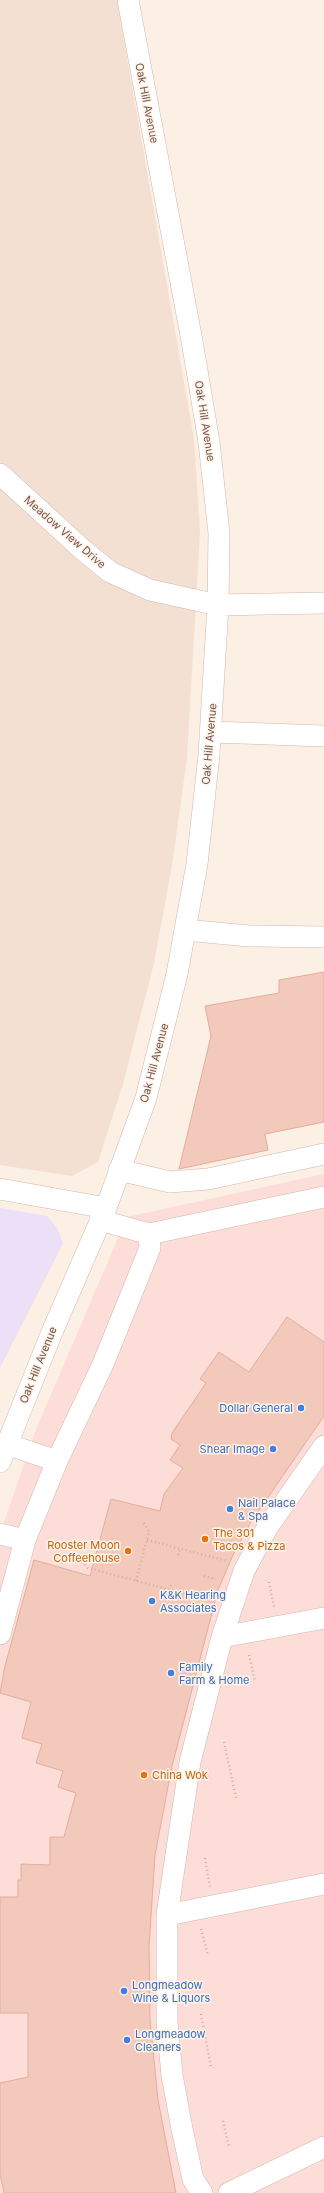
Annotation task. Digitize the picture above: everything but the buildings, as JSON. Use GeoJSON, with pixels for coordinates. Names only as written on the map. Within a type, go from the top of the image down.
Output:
{"type":"FeatureCollection","features":[{"type":"Feature","properties":{"kind":"street","name":"Oak Hill Avenue"},"geometry":{"type":"LineString","coordinates":[[3,1453],[103,1214],[146,1098],[177,974],[197,864],[210,732],[218,605],[219,533],[209,442],[128,0]]}},
{"type":"Feature","properties":{"kind":"street","name":"Meadow View Drive"},"geometry":{"type":"LineString","coordinates":[[0,474],[83,550],[110,572],[150,590],[218,605],[324,603]]}},
{"type":"Feature","properties":{"kind":"street"},"geometry":{"type":"LineString","coordinates":[[210,732],[324,736]]}},
{"type":"Feature","properties":{"kind":"street"},"geometry":{"type":"LineString","coordinates":[[185,930],[249,936],[324,937]]}},
{"type":"Feature","properties":{"kind":"street"},"geometry":{"type":"LineString","coordinates":[[119,1170],[170,1182],[208,1179],[324,1154]]}},
{"type":"Feature","properties":{"kind":"street"},"geometry":{"type":"LineString","coordinates":[[0,1189],[103,1214],[150,1234],[324,1197]]}},
{"type":"Feature","properties":{"kind":"street"},"geometry":{"type":"LineString","coordinates":[[0,1634],[25,1540],[58,1461],[102,1364],[147,1255],[150,1245],[150,1234]]}},
{"type":"Feature","properties":{"kind":"street"},"geometry":{"type":"LineString","coordinates":[[202,2193],[193,2179],[172,2075],[167,2021],[167,1915],[190,1762],[222,1636],[246,1566],[268,1528],[324,1446]]}},
{"type":"Feature","properties":{"kind":"street"},"geometry":{"type":"LineString","coordinates":[[3,1453],[58,1461]]}},
{"type":"Feature","properties":{"kind":"street"},"geometry":{"type":"LineString","coordinates":[[0,1534],[25,1540]]}},
{"type":"Feature","properties":{"kind":"street"},"geometry":{"type":"LineString","coordinates":[[222,1636],[324,1618]]}},
{"type":"Feature","properties":{"kind":"street"},"geometry":{"type":"LineString","coordinates":[[167,1915],[324,1884]]}},
{"type":"Feature","properties":{"kind":"street"},"geometry":{"type":"LineString","coordinates":[[229,2193],[324,2147]]}},
{"type":"Feature","properties":{"kind":"path"},"geometry":{"type":"LineString","coordinates":[[136,1581],[143,1560],[149,1532],[144,1523]]}},
{"type":"Feature","properties":{"kind":"path"},"geometry":{"type":"LineString","coordinates":[[147,1540],[246,1566]]}},
{"type":"Feature","properties":{"kind":"path"},"geometry":{"type":"LineString","coordinates":[[178,1555],[180,1549]]}},
{"type":"Feature","properties":{"kind":"path"},"geometry":{"type":"LineString","coordinates":[[76,1556],[88,1568],[209,1600]]}},
{"type":"Feature","properties":{"kind":"path"},"geometry":{"type":"LineString","coordinates":[[204,1576],[216,1579]]}},
{"type":"Feature","properties":{"kind":"path"},"geometry":{"type":"LineString","coordinates":[[269,1582],[275,1610]]}},
{"type":"Feature","properties":{"kind":"path"},"geometry":{"type":"LineString","coordinates":[[170,1590],[171,1583]]}},
{"type":"Feature","properties":{"kind":"path"},"geometry":{"type":"LineString","coordinates":[[249,1655],[255,1681]]}},
{"type":"Feature","properties":{"kind":"path"},"geometry":{"type":"LineString","coordinates":[[224,1742],[236,1798]]}},
{"type":"Feature","properties":{"kind":"path"},"geometry":{"type":"LineString","coordinates":[[205,1858],[210,1888]]}},
{"type":"Feature","properties":{"kind":"path"},"geometry":{"type":"LineString","coordinates":[[201,1928],[208,1956]]}},
{"type":"Feature","properties":{"kind":"path"},"geometry":{"type":"LineString","coordinates":[[201,2014],[211,2067]]}},
{"type":"Feature","properties":{"kind":"path"},"geometry":{"type":"LineString","coordinates":[[223,2121],[229,2147]]}},
{"type":"Feature","properties":{"kind":"shaded area"},"geometry":{"type":"Polygon","coordinates":[[[0,0],[117,0],[194,439],[200,532],[187,758],[172,865],[154,963],[123,1084],[98,1162],[72,1176],[0,1165],[0,0]]]}},
{"type":"Feature","properties":{"kind":"shaded area"},"geometry":{"type":"Polygon","coordinates":[[[324,1174],[324,2193],[0,2193],[0,1534],[35,1432],[127,1217],[324,1174]]]}},
{"type":"Feature","properties":{"kind":"shaded area"},"geometry":{"type":"Polygon","coordinates":[[[0,1208],[47,1216],[57,1228],[63,1243],[0,1368],[0,1208]]]}},
{"type":"Feature","properties":{"kind":"place","name":"Dollar General"},"geometry":{"type":"Point","coordinates":[301,1408]}},
{"type":"Feature","properties":{"kind":"place","name":"Shear Image"},"geometry":{"type":"Point","coordinates":[273,1449]}},
{"type":"Feature","properties":{"kind":"place","name":"Nail Palace & Spa"},"geometry":{"type":"Point","coordinates":[230,1509]}},
{"type":"Feature","properties":{"kind":"place","name":"The 301 Tacos & Pizza"},"geometry":{"type":"Point","coordinates":[205,1539]}},
{"type":"Feature","properties":{"kind":"place","name":"Rooster Moon Coffeehouse"},"geometry":{"type":"Point","coordinates":[128,1551]}},
{"type":"Feature","properties":{"kind":"place","name":"K&K Hearing Associates"},"geometry":{"type":"Point","coordinates":[152,1601]}},
{"type":"Feature","properties":{"kind":"place","name":"Family Farm & Home"},"geometry":{"type":"Point","coordinates":[171,1673]}},
{"type":"Feature","properties":{"kind":"place","name":"China Wok"},"geometry":{"type":"Point","coordinates":[144,1775]}},
{"type":"Feature","properties":{"kind":"place","name":"Longmeadow Wine & Liquors"},"geometry":{"type":"Point","coordinates":[124,1991]}},
{"type":"Feature","properties":{"kind":"place","name":"Longmeadow Cleaners"},"geometry":{"type":"Point","coordinates":[127,2040]}}]}
